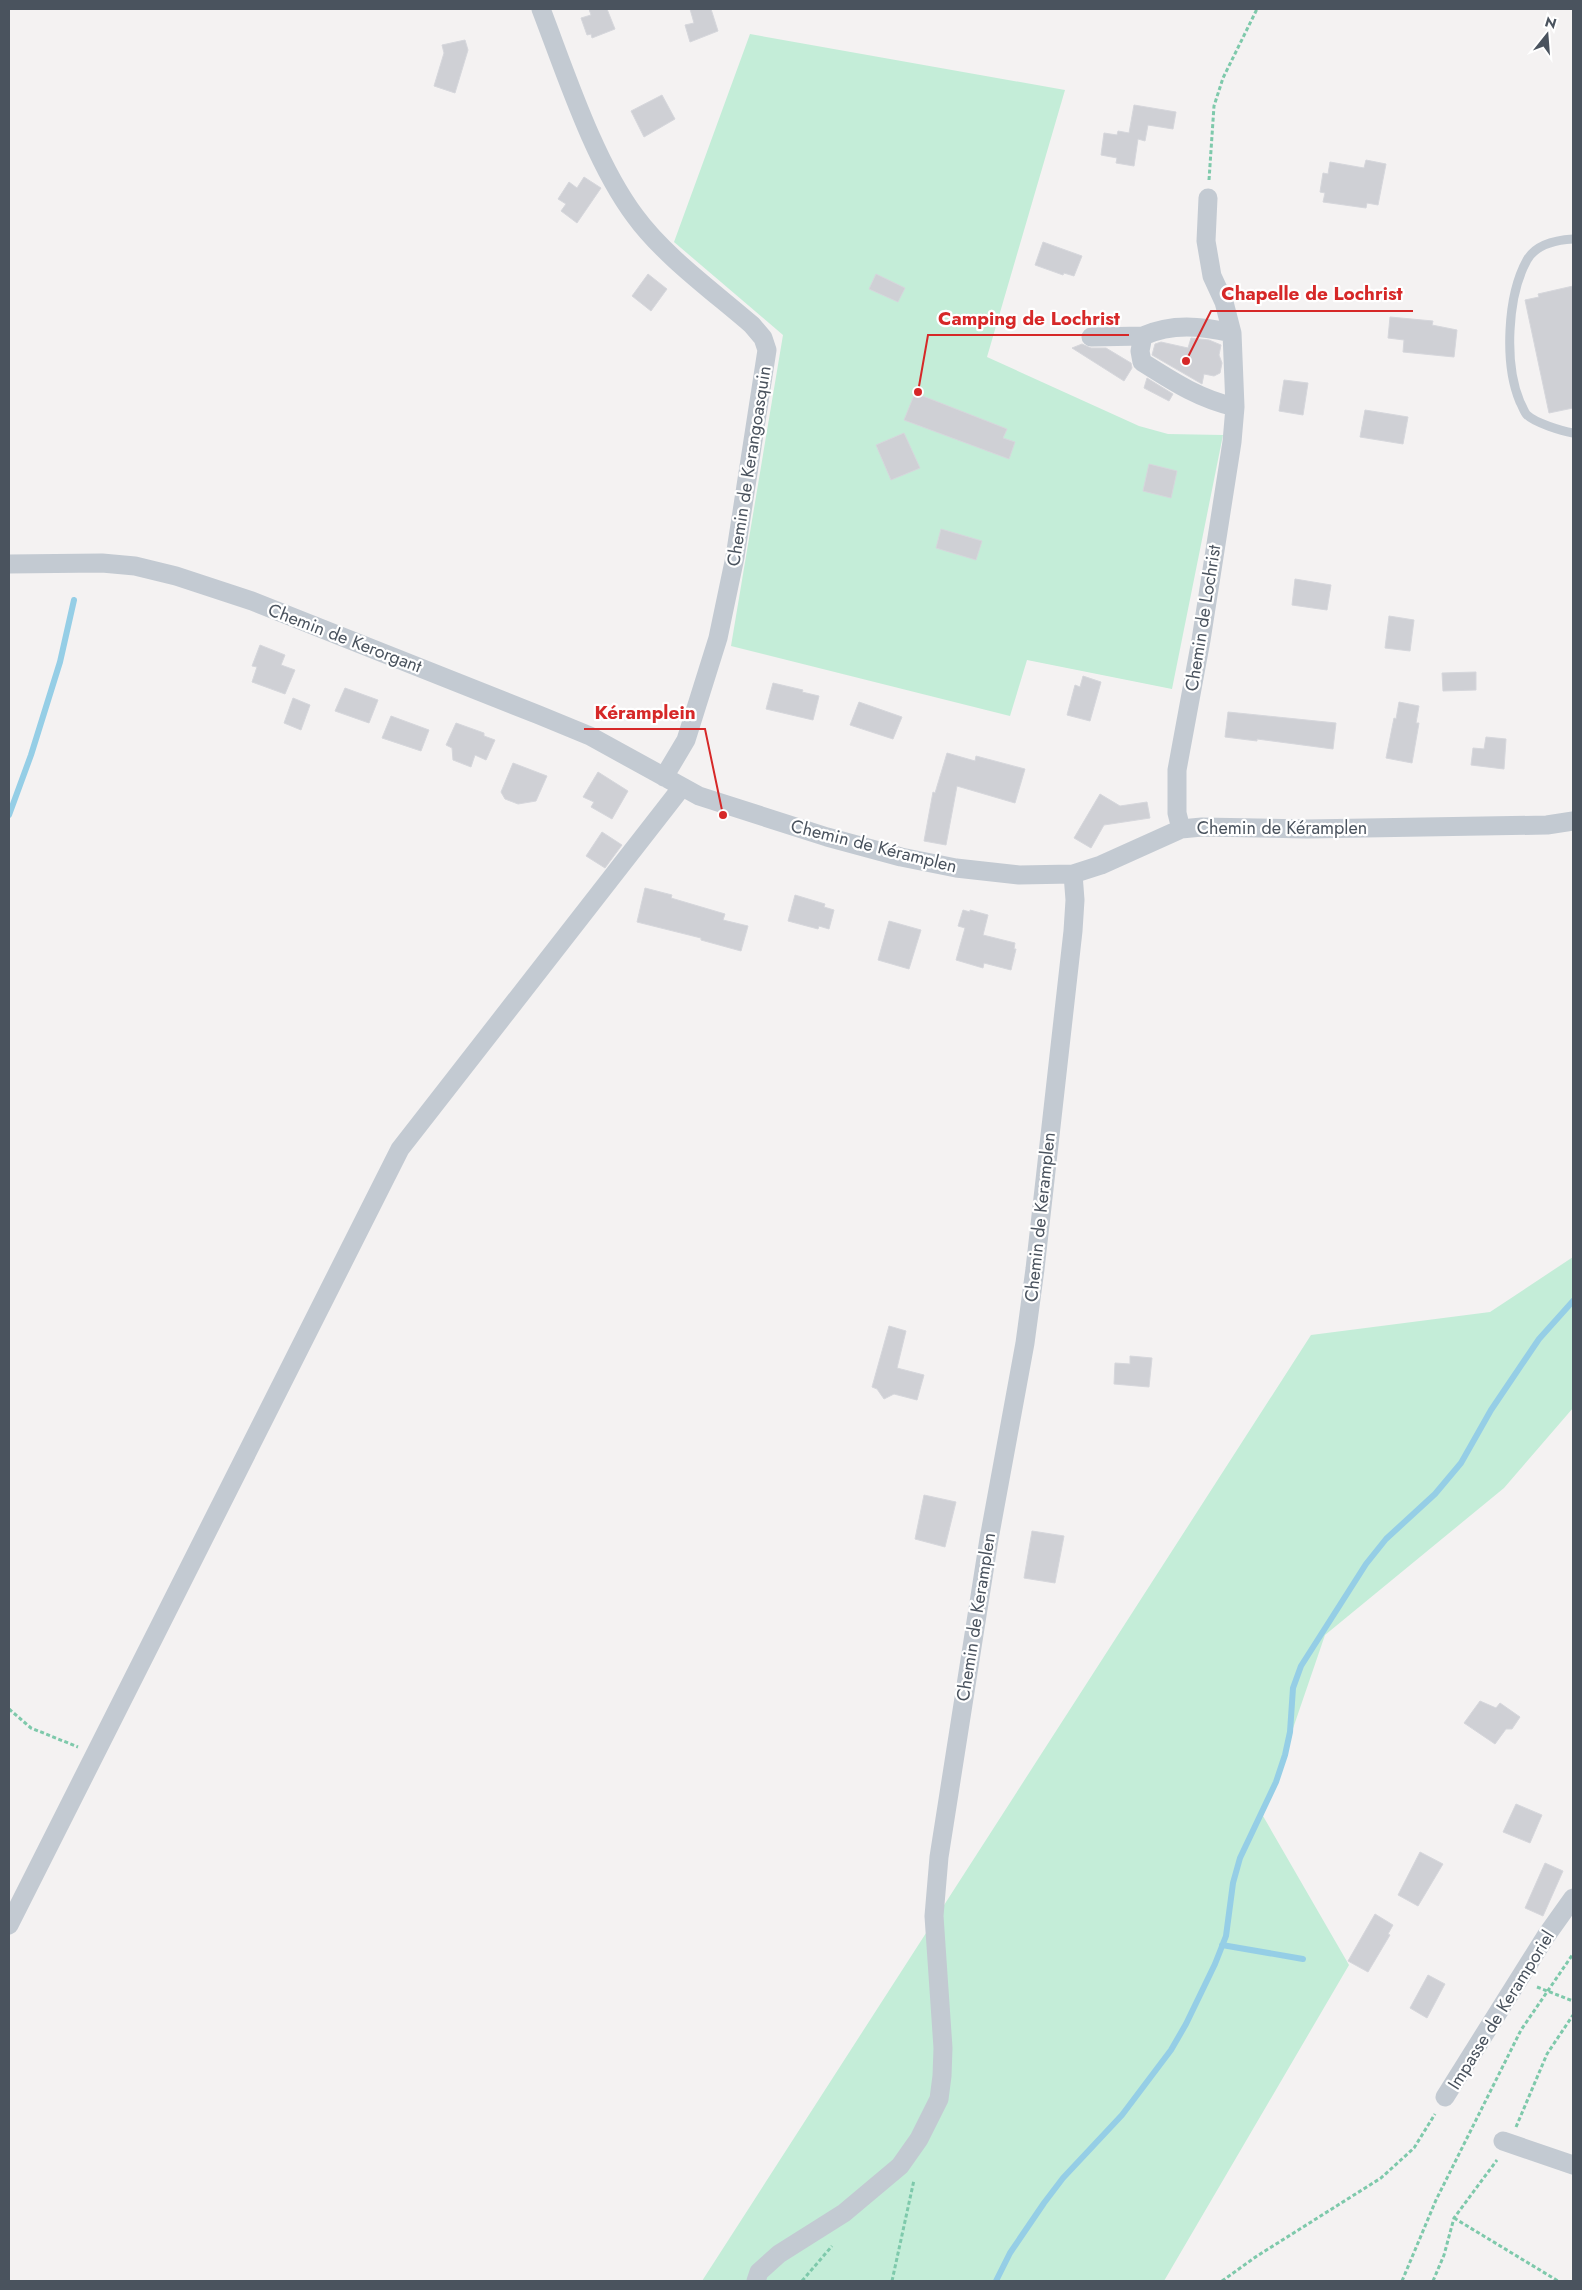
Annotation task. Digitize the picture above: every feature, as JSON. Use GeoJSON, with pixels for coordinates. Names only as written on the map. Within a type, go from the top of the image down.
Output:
{"type":"FeatureCollection","features":[{"type":"Feature","properties":{"kind":"street","name":"Chemin de Kerangoasquin"},"geometry":{"type":"LineString","coordinates":[[540,9],[591,136],[625,202],[653,237],[752,325],[763,338],[767,350],[735,557],[718,638],[686,740],[664,777]]}},
{"type":"Feature","properties":{"kind":"street","name":"Chemin de Lochrist"},"geometry":{"type":"LineString","coordinates":[[1181,829],[1177,813],[1177,770],[1201,640],[1232,442],[1235,407],[1232,333],[1224,302],[1212,276],[1206,241],[1208,198]]}},
{"type":"Feature","properties":{"kind":"street"},"geometry":{"type":"LineString","coordinates":[[1091,337],[1143,336],[1159,329],[1175,326],[1200,327],[1232,333]]}},
{"type":"Feature","properties":{"kind":"street"},"geometry":{"type":"LineString","coordinates":[[1143,336],[1140,351],[1142,362],[1185,390],[1217,403],[1235,407]]}},
{"type":"Feature","properties":{"kind":"street","name":"Chemin de Kerorgant"},"geometry":{"type":"LineString","coordinates":[[9,564],[102,562],[135,566],[176,576],[252,601],[540,715],[590,736],[664,777]]}},
{"type":"Feature","properties":{"kind":"street"},"geometry":{"type":"LineString","coordinates":[[9,1925],[400,1149],[682,787],[664,777]]}},
{"type":"Feature","properties":{"kind":"street","name":"Chemin de Kéramplen"},"geometry":{"type":"LineString","coordinates":[[682,787],[699,796],[738,810],[902,857],[987,872],[1019,875],[1073,874],[1101,865],[1181,829],[1202,827],[1307,829],[1537,825],[1573,821]]}},
{"type":"Feature","properties":{"kind":"street","name":"Chemin de Keramplen"},"geometry":{"type":"LineString","coordinates":[[756,2281],[759,2272],[779,2254],[844,2213],[900,2166],[919,2139],[939,2099],[943,2048],[934,1916],[939,1858],[989,1538],[1025,1343],[1034,1278],[1073,931],[1075,900],[1073,874]]}},
{"type":"Feature","properties":{"kind":"street","name":"Impasse de Keramporiel"},"geometry":{"type":"LineString","coordinates":[[1445,2097],[1573,1898]]}},
{"type":"Feature","properties":{"kind":"street"},"geometry":{"type":"LineString","coordinates":[[1503,2141],[1573,2165]]}},
{"type":"Feature","properties":{"kind":"lane"},"geometry":{"type":"LineString","coordinates":[[1573,239],[1558,240],[1539,247],[1527,260],[1519,284],[1511,321],[1510,359],[1514,387],[1527,416],[1543,424],[1573,432]]}},
{"type":"Feature","properties":{"kind":"path"},"geometry":{"type":"LineString","coordinates":[[1208,198],[1214,106],[1223,78],[1257,9]]}},
{"type":"Feature","properties":{"kind":"path"},"geometry":{"type":"LineString","coordinates":[[9,1709],[31,1728],[95,1754]]}},
{"type":"Feature","properties":{"kind":"path"},"geometry":{"type":"LineString","coordinates":[[1402,2281],[1436,2200],[1521,2030],[1573,1954]]}},
{"type":"Feature","properties":{"kind":"path"},"geometry":{"type":"LineString","coordinates":[[1519,1980],[1573,2001]]}},
{"type":"Feature","properties":{"kind":"path"},"geometry":{"type":"LineString","coordinates":[[1222,2281],[1257,2256],[1381,2178],[1414,2148],[1445,2097]]}},
{"type":"Feature","properties":{"kind":"path"},"geometry":{"type":"LineString","coordinates":[[892,2281],[916,2173]]}},
{"type":"Feature","properties":{"kind":"path"},"geometry":{"type":"LineString","coordinates":[[1454,2218],[1558,2281]]}},
{"type":"Feature","properties":{"kind":"green space"},"geometry":{"type":"Polygon","coordinates":[[[750,34],[1065,90],[987,357],[1139,426],[1168,434],[1223,435],[1172,689],[1027,660],[1010,716],[731,646],[783,335],[674,242],[750,34]]]}},
{"type":"Feature","properties":{"kind":"green space"},"geometry":{"type":"Polygon","coordinates":[[[1573,1257],[1573,1408],[1504,1488],[1325,1635],[1263,1816],[1349,1965],[1164,2281],[702,2281],[1311,1335],[1490,1312],[1573,1257]]]}},
{"type":"Feature","properties":{"kind":"building"},"geometry":{"type":"Polygon","coordinates":[[[589,9],[607,9],[615,29],[592,38],[591,34],[587,35],[581,18],[591,15],[589,9]]]}},
{"type":"Feature","properties":{"kind":"building"},"geometry":{"type":"Polygon","coordinates":[[[690,9],[711,9],[718,31],[690,42],[685,25],[694,23],[690,9]]]}},
{"type":"Feature","properties":{"kind":"building"},"geometry":{"type":"Polygon","coordinates":[[[465,40],[468,50],[455,93],[434,86],[444,53],[442,45],[465,40]]]}},
{"type":"Feature","properties":{"kind":"building"},"geometry":{"type":"Polygon","coordinates":[[[662,95],[675,119],[644,137],[631,111],[662,95]]]}},
{"type":"Feature","properties":{"kind":"building"},"geometry":{"type":"Polygon","coordinates":[[[1134,105],[1176,112],[1173,129],[1148,125],[1145,141],[1138,139],[1134,166],[1116,163],[1117,158],[1101,155],[1104,133],[1117,135],[1118,131],[1129,133],[1134,105]]]}},
{"type":"Feature","properties":{"kind":"building"},"geometry":{"type":"Polygon","coordinates":[[[1366,160],[1386,164],[1378,205],[1367,203],[1366,208],[1323,202],[1325,193],[1320,192],[1323,173],[1328,174],[1330,162],[1364,168],[1366,160]]]}},
{"type":"Feature","properties":{"kind":"building"},"geometry":{"type":"Polygon","coordinates":[[[584,177],[601,188],[577,223],[561,211],[566,204],[558,199],[569,182],[577,188],[584,177]]]}},
{"type":"Feature","properties":{"kind":"building"},"geometry":{"type":"Polygon","coordinates":[[[1043,242],[1082,256],[1074,276],[1064,273],[1063,275],[1035,265],[1043,242]]]}},
{"type":"Feature","properties":{"kind":"building"},"geometry":{"type":"Polygon","coordinates":[[[648,274],[667,289],[651,311],[632,296],[648,274]]]}},
{"type":"Feature","properties":{"kind":"building"},"geometry":{"type":"Polygon","coordinates":[[[876,274],[905,288],[898,302],[869,289],[876,274]]]}},
{"type":"Feature","properties":{"kind":"building"},"geometry":{"type":"Polygon","coordinates":[[[1573,286],[1573,408],[1549,413],[1525,300],[1539,297],[1538,294],[1573,286]]]}},
{"type":"Feature","properties":{"kind":"building"},"geometry":{"type":"Polygon","coordinates":[[[1390,317],[1433,321],[1432,325],[1457,330],[1454,357],[1403,352],[1404,340],[1388,338],[1390,317]]]}},
{"type":"Feature","properties":{"kind":"building"},"geometry":{"type":"Polygon","coordinates":[[[1191,338],[1209,340],[1221,345],[1219,355],[1222,363],[1220,373],[1214,376],[1204,374],[1202,384],[1152,355],[1155,344],[1161,342],[1188,348],[1191,338]]]}},
{"type":"Feature","properties":{"kind":"building"},"geometry":{"type":"Polygon","coordinates":[[[1082,344],[1091,348],[1106,348],[1131,363],[1132,368],[1124,381],[1072,348],[1082,344]]]}},
{"type":"Feature","properties":{"kind":"building"},"geometry":{"type":"Polygon","coordinates":[[[1147,378],[1173,394],[1169,401],[1144,388],[1147,378]]]}},
{"type":"Feature","properties":{"kind":"building"},"geometry":{"type":"Polygon","coordinates":[[[1284,380],[1308,383],[1303,415],[1279,411],[1284,380]]]}},
{"type":"Feature","properties":{"kind":"building"},"geometry":{"type":"Polygon","coordinates":[[[915,393],[1007,429],[1003,438],[1015,442],[1009,459],[904,420],[915,393]]]}},
{"type":"Feature","properties":{"kind":"building"},"geometry":{"type":"Polygon","coordinates":[[[1365,410],[1408,417],[1403,444],[1360,437],[1365,410]]]}},
{"type":"Feature","properties":{"kind":"building"},"geometry":{"type":"Polygon","coordinates":[[[904,433],[920,468],[891,480],[876,445],[904,433]]]}},
{"type":"Feature","properties":{"kind":"building"},"geometry":{"type":"Polygon","coordinates":[[[1149,464],[1177,471],[1171,498],[1143,491],[1149,464]]]}},
{"type":"Feature","properties":{"kind":"building"},"geometry":{"type":"Polygon","coordinates":[[[941,529],[982,541],[976,560],[936,548],[941,529]]]}},
{"type":"Feature","properties":{"kind":"building"},"geometry":{"type":"Polygon","coordinates":[[[1295,579],[1331,585],[1327,610],[1292,605],[1295,579]]]}},
{"type":"Feature","properties":{"kind":"building"},"geometry":{"type":"Polygon","coordinates":[[[1389,616],[1414,620],[1410,651],[1385,648],[1389,616]]]}},
{"type":"Feature","properties":{"kind":"building"},"geometry":{"type":"Polygon","coordinates":[[[260,645],[285,655],[281,665],[295,670],[285,694],[252,682],[257,667],[252,666],[260,645]]]}},
{"type":"Feature","properties":{"kind":"building"},"geometry":{"type":"Polygon","coordinates":[[[1476,672],[1476,690],[1443,691],[1442,673],[1476,672]]]}},
{"type":"Feature","properties":{"kind":"building"},"geometry":{"type":"Polygon","coordinates":[[[1083,676],[1101,682],[1090,721],[1067,715],[1075,685],[1080,687],[1083,676]]]}},
{"type":"Feature","properties":{"kind":"building"},"geometry":{"type":"Polygon","coordinates":[[[773,683],[819,696],[813,720],[766,709],[773,683]]]}},
{"type":"Feature","properties":{"kind":"building"},"geometry":{"type":"Polygon","coordinates":[[[345,688],[378,700],[369,723],[335,711],[345,688]]]}},
{"type":"Feature","properties":{"kind":"building"},"geometry":{"type":"Polygon","coordinates":[[[293,698],[310,705],[301,730],[284,723],[293,698]]]}},
{"type":"Feature","properties":{"kind":"building"},"geometry":{"type":"Polygon","coordinates":[[[859,702],[902,717],[893,739],[850,725],[859,702]]]}},
{"type":"Feature","properties":{"kind":"building"},"geometry":{"type":"Polygon","coordinates":[[[1399,702],[1419,706],[1416,723],[1419,723],[1412,763],[1386,758],[1399,702]]]}},
{"type":"Feature","properties":{"kind":"building"},"geometry":{"type":"Polygon","coordinates":[[[1228,712],[1336,723],[1333,749],[1257,739],[1257,741],[1225,737],[1228,712]]]}},
{"type":"Feature","properties":{"kind":"building"},"geometry":{"type":"Polygon","coordinates":[[[391,716],[429,730],[421,751],[382,738],[391,716]]]}},
{"type":"Feature","properties":{"kind":"building"},"geometry":{"type":"Polygon","coordinates":[[[456,723],[484,733],[484,736],[495,740],[486,760],[475,755],[471,767],[453,760],[452,748],[446,745],[456,723]]]}},
{"type":"Feature","properties":{"kind":"building"},"geometry":{"type":"Polygon","coordinates":[[[1486,737],[1506,739],[1504,769],[1471,765],[1473,748],[1484,749],[1486,737]]]}},
{"type":"Feature","properties":{"kind":"building"},"geometry":{"type":"Polygon","coordinates":[[[947,753],[975,761],[976,756],[1025,769],[1015,803],[957,786],[946,845],[924,841],[933,792],[935,793],[947,753]]]}},
{"type":"Feature","properties":{"kind":"building"},"geometry":{"type":"Polygon","coordinates":[[[513,763],[547,776],[536,801],[518,804],[505,799],[501,792],[513,763]]]}},
{"type":"Feature","properties":{"kind":"building"},"geometry":{"type":"Polygon","coordinates":[[[598,772],[628,791],[612,819],[591,807],[594,802],[583,797],[598,772]]]}},
{"type":"Feature","properties":{"kind":"building"},"geometry":{"type":"Polygon","coordinates":[[[1100,794],[1120,806],[1147,802],[1150,818],[1104,825],[1091,848],[1074,838],[1100,794]]]}},
{"type":"Feature","properties":{"kind":"building"},"geometry":{"type":"Polygon","coordinates":[[[602,832],[622,845],[605,868],[586,856],[602,832]]]}},
{"type":"Feature","properties":{"kind":"building"},"geometry":{"type":"Polygon","coordinates":[[[645,888],[672,895],[671,898],[725,914],[723,920],[748,926],[741,951],[701,940],[701,938],[637,922],[645,888]]]}},
{"type":"Feature","properties":{"kind":"building"},"geometry":{"type":"Polygon","coordinates":[[[795,895],[825,904],[824,907],[834,910],[829,929],[819,926],[818,929],[788,921],[795,895]]]}},
{"type":"Feature","properties":{"kind":"building"},"geometry":{"type":"Polygon","coordinates":[[[963,910],[988,915],[983,935],[1015,943],[1014,949],[1016,949],[1011,970],[984,963],[983,968],[956,960],[965,928],[958,926],[963,910]]]}},
{"type":"Feature","properties":{"kind":"building"},"geometry":{"type":"Polygon","coordinates":[[[889,921],[921,930],[909,969],[878,960],[889,921]]]}},
{"type":"Feature","properties":{"kind":"building"},"geometry":{"type":"Polygon","coordinates":[[[889,1326],[906,1331],[897,1368],[924,1375],[917,1400],[894,1394],[884,1399],[877,1389],[872,1387],[889,1326]]]}},
{"type":"Feature","properties":{"kind":"building"},"geometry":{"type":"Polygon","coordinates":[[[1130,1356],[1152,1358],[1149,1387],[1114,1384],[1115,1363],[1130,1364],[1130,1356]]]}},
{"type":"Feature","properties":{"kind":"building"},"geometry":{"type":"Polygon","coordinates":[[[924,1495],[956,1502],[945,1547],[915,1539],[924,1495]]]}},
{"type":"Feature","properties":{"kind":"building"},"geometry":{"type":"Polygon","coordinates":[[[1032,1531],[1064,1536],[1055,1583],[1024,1578],[1032,1531]]]}},
{"type":"Feature","properties":{"kind":"building"},"geometry":{"type":"Polygon","coordinates":[[[1480,1701],[1496,1708],[1500,1703],[1520,1717],[1512,1729],[1506,1729],[1495,1744],[1464,1723],[1480,1701]]]}},
{"type":"Feature","properties":{"kind":"building"},"geometry":{"type":"Polygon","coordinates":[[[1516,1804],[1542,1815],[1530,1843],[1503,1832],[1516,1804]]]}},
{"type":"Feature","properties":{"kind":"building"},"geometry":{"type":"Polygon","coordinates":[[[1420,1852],[1443,1864],[1418,1906],[1398,1895],[1420,1852]]]}},
{"type":"Feature","properties":{"kind":"building"},"geometry":{"type":"Polygon","coordinates":[[[1545,1863],[1563,1871],[1543,1916],[1525,1908],[1545,1863]]]}},
{"type":"Feature","properties":{"kind":"building"},"geometry":{"type":"Polygon","coordinates":[[[1375,1914],[1393,1925],[1388,1934],[1390,1935],[1368,1972],[1348,1961],[1375,1914]]]}},
{"type":"Feature","properties":{"kind":"building"},"geometry":{"type":"Polygon","coordinates":[[[1428,1975],[1445,1984],[1427,2018],[1410,2008],[1428,1975]]]}},
{"type":"Feature","properties":{"kind":"waterway"},"geometry":{"type":"LineString","coordinates":[[9,815],[31,755],[60,662],[74,600]]}},
{"type":"Feature","properties":{"kind":"waterway"},"geometry":{"type":"LineString","coordinates":[[996,2281],[1010,2253],[1044,2203],[1063,2178],[1122,2115],[1171,2050],[1186,2024],[1215,1964],[1226,1936],[1233,1883],[1240,1858],[1276,1782],[1285,1755],[1290,1732],[1293,1688],[1301,1666],[1366,1564],[1386,1539],[1435,1494],[1461,1463],[1491,1410],[1539,1339],[1573,1301]]}},
{"type":"Feature","properties":{"kind":"waterway"},"geometry":{"type":"LineString","coordinates":[[1222,1945],[1303,1959]]}},
{"type":"Feature","properties":{"kind":"place","name":"Chapelle de Lochrist"},"geometry":{"type":"Point","coordinates":[1186,361]}},
{"type":"Feature","properties":{"kind":"place","name":"Camping de Lochrist"},"geometry":{"type":"Point","coordinates":[918,392]}},
{"type":"Feature","properties":{"kind":"place","name":"Kéramplein"},"geometry":{"type":"Point","coordinates":[723,815]}}]}
